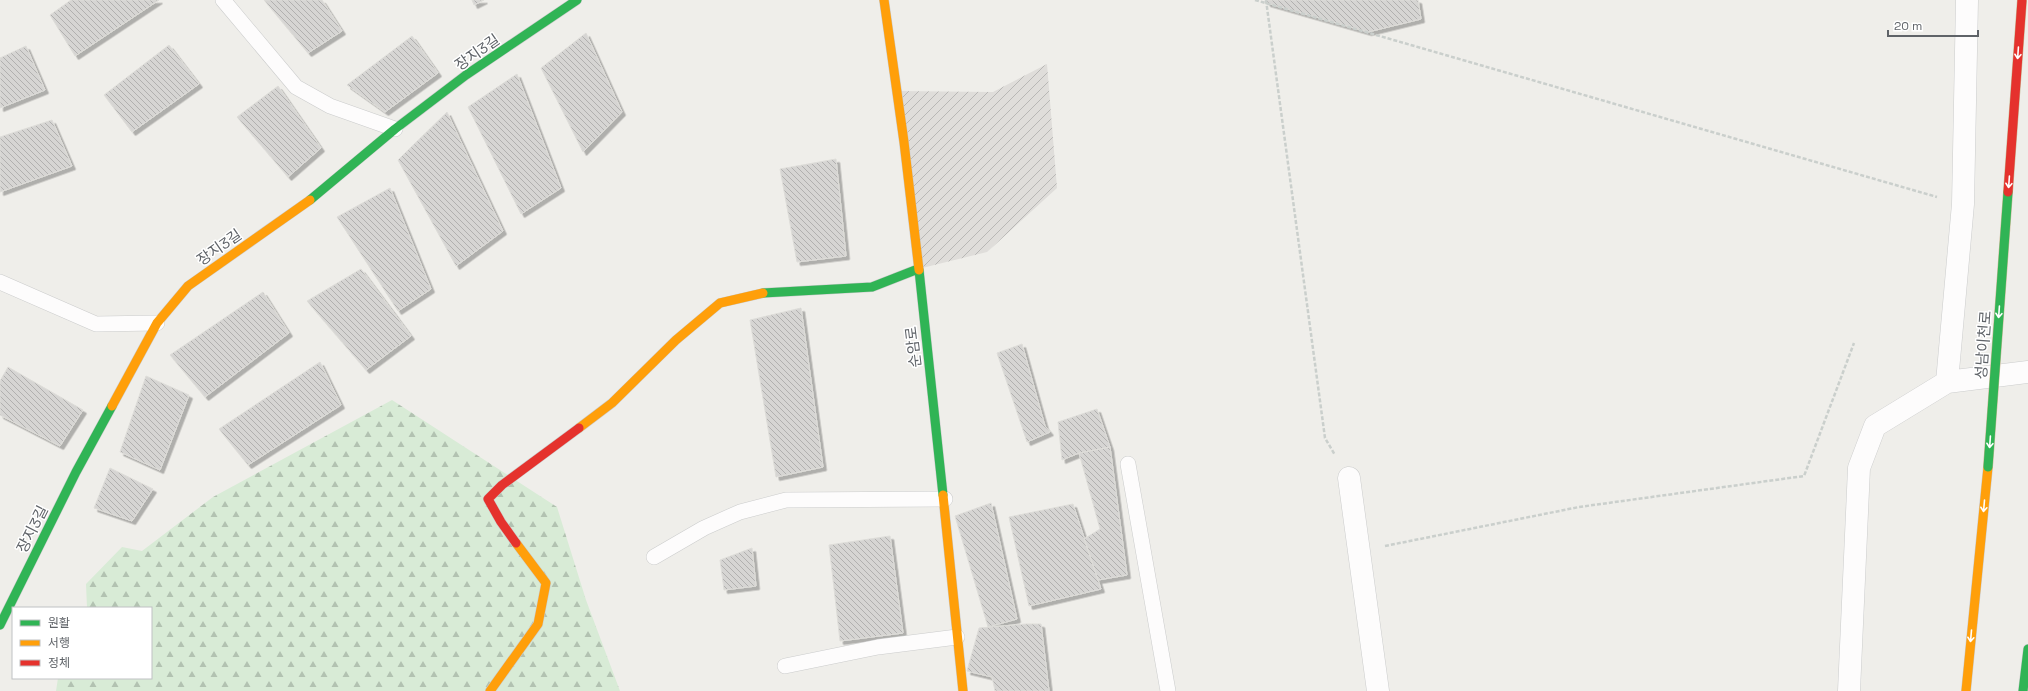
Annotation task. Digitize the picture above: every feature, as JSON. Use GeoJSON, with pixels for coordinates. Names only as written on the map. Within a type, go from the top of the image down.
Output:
{"type":"FeatureCollection","features":[{"type":"Feature","properties":{"kind":"main road","name":"장지3길"},"geometry":{"type":"LineString","coordinates":[[0,625],[76,472],[157,323],[188,286],[298,209],[394,129],[466,75],[577,0]]}},
{"type":"Feature","properties":{"kind":"main road","name":"순암로"},"geometry":{"type":"LineString","coordinates":[[884,0],[904,142],[945,499],[963,691]]}},
{"type":"Feature","properties":{"kind":"main road","name":"성남이천로"},"geometry":{"type":"LineString","coordinates":[[1966,691],[1988,467],[2022,0]]}},
{"type":"Feature","properties":{"kind":"main road"},"geometry":{"type":"LineString","coordinates":[[490,691],[538,624],[546,583],[501,522],[488,499],[502,485],[612,403],[676,340],[720,303],[754,293],[872,287],[918,269]]}},
{"type":"Feature","properties":{"kind":"main road"},"geometry":{"type":"LineString","coordinates":[[2023,691],[2028,649]]}},
{"type":"Feature","properties":{"kind":"street"},"geometry":{"type":"LineString","coordinates":[[1947,382],[1963,204],[1968,0]]}},
{"type":"Feature","properties":{"kind":"street"},"geometry":{"type":"LineString","coordinates":[[1849,691],[1859,468],[1875,426],[1947,382],[2028,372]]}},
{"type":"Feature","properties":{"kind":"street"},"geometry":{"type":"LineString","coordinates":[[1349,478],[1378,691]]}},
{"type":"Feature","properties":{"kind":"lane"},"geometry":{"type":"LineString","coordinates":[[223,0],[296,87],[330,106],[394,129]]}},
{"type":"Feature","properties":{"kind":"lane"},"geometry":{"type":"LineString","coordinates":[[0,282],[96,324],[157,323]]}},
{"type":"Feature","properties":{"kind":"lane"},"geometry":{"type":"LineString","coordinates":[[1128,464],[1168,691]]}},
{"type":"Feature","properties":{"kind":"lane"},"geometry":{"type":"LineString","coordinates":[[654,557],[704,528],[740,512],[786,500],[945,499]]}},
{"type":"Feature","properties":{"kind":"lane"},"geometry":{"type":"LineString","coordinates":[[785,666],[878,647],[957,637]]}},
{"type":"Feature","properties":{"kind":"path"},"geometry":{"type":"LineString","coordinates":[[1255,0],[1267,1],[1963,204]]}},
{"type":"Feature","properties":{"kind":"path"},"geometry":{"type":"LineString","coordinates":[[1267,1],[1325,438],[1349,478]]}},
{"type":"Feature","properties":{"kind":"path"},"geometry":{"type":"LineString","coordinates":[[1359,551],[1579,507],[1804,476],[1854,343]]}},
{"type":"Feature","properties":{"kind":"shaded area"},"geometry":{"type":"Polygon","coordinates":[[[1047,64],[1057,188],[987,252],[918,269],[897,91],[993,92],[1047,64]]]}},
{"type":"Feature","properties":{"kind":"green space"},"geometry":{"type":"Polygon","coordinates":[[[392,400],[557,507],[586,600],[620,691],[56,691],[58,679],[152,679],[152,607],[87,607],[86,584],[122,547],[142,551],[213,497],[392,400]]]}},
{"type":"Feature","properties":{"kind":"building"},"geometry":{"type":"Polygon","coordinates":[[[71,0],[159,0],[75,56],[50,15],[71,0]]]}},
{"type":"Feature","properties":{"kind":"building"},"geometry":{"type":"Polygon","coordinates":[[[264,0],[322,0],[342,31],[308,53],[264,0]]]}},
{"type":"Feature","properties":{"kind":"building"},"geometry":{"type":"Polygon","coordinates":[[[472,0],[484,0],[474,5],[472,0]]]}},
{"type":"Feature","properties":{"kind":"building"},"geometry":{"type":"Polygon","coordinates":[[[1266,0],[1418,0],[1421,19],[1368,32],[1267,3],[1266,0]]]}},
{"type":"Feature","properties":{"kind":"building"},"geometry":{"type":"Polygon","coordinates":[[[586,33],[622,112],[583,152],[541,68],[586,33]]]}},
{"type":"Feature","properties":{"kind":"building"},"geometry":{"type":"Polygon","coordinates":[[[412,36],[438,73],[385,112],[347,85],[412,36]]]}},
{"type":"Feature","properties":{"kind":"building"},"geometry":{"type":"Polygon","coordinates":[[[169,45],[199,84],[132,132],[104,95],[169,45]]]}},
{"type":"Feature","properties":{"kind":"building"},"geometry":{"type":"Polygon","coordinates":[[[26,46],[45,90],[0,108],[0,58],[26,46]]]}},
{"type":"Feature","properties":{"kind":"building"},"geometry":{"type":"Polygon","coordinates":[[[517,74],[561,188],[521,214],[468,107],[517,74]]]}},
{"type":"Feature","properties":{"kind":"building"},"geometry":{"type":"Polygon","coordinates":[[[278,86],[321,148],[288,177],[237,117],[278,86]]]}},
{"type":"Feature","properties":{"kind":"building"},"geometry":{"type":"Polygon","coordinates":[[[447,112],[503,231],[456,266],[398,160],[447,112]]]}},
{"type":"Feature","properties":{"kind":"building"},"geometry":{"type":"Polygon","coordinates":[[[52,120],[72,166],[0,192],[0,137],[52,120]]]}},
{"type":"Feature","properties":{"kind":"building"},"geometry":{"type":"Polygon","coordinates":[[[836,159],[846,256],[797,262],[780,169],[836,159]]]}},
{"type":"Feature","properties":{"kind":"building"},"geometry":{"type":"Polygon","coordinates":[[[390,188],[431,289],[398,311],[337,217],[390,188]]]}},
{"type":"Feature","properties":{"kind":"building"},"geometry":{"type":"Polygon","coordinates":[[[361,269],[411,336],[366,370],[307,301],[361,269]]]}},
{"type":"Feature","properties":{"kind":"building"},"geometry":{"type":"Polygon","coordinates":[[[263,292],[289,333],[205,397],[170,355],[263,292]]]}},
{"type":"Feature","properties":{"kind":"building"},"geometry":{"type":"Polygon","coordinates":[[[801,308],[823,467],[776,477],[750,320],[801,308]]]}},
{"type":"Feature","properties":{"kind":"building"},"geometry":{"type":"Polygon","coordinates":[[[1022,344],[1045,426],[1050,432],[1027,442],[997,353],[1022,344]]]}},
{"type":"Feature","properties":{"kind":"building"},"geometry":{"type":"Polygon","coordinates":[[[320,362],[341,405],[248,465],[219,429],[320,362]]]}},
{"type":"Feature","properties":{"kind":"building"},"geometry":{"type":"Polygon","coordinates":[[[8,367],[83,410],[60,446],[0,415],[0,381],[8,367]]]}},
{"type":"Feature","properties":{"kind":"building"},"geometry":{"type":"Polygon","coordinates":[[[146,376],[189,395],[160,470],[120,452],[146,376]]]}},
{"type":"Feature","properties":{"kind":"building"},"geometry":{"type":"Polygon","coordinates":[[[1097,409],[1110,447],[1079,453],[1062,460],[1058,422],[1097,409]]]}},
{"type":"Feature","properties":{"kind":"building"},"geometry":{"type":"Polygon","coordinates":[[[1110,447],[1127,575],[1098,580],[1084,539],[1100,529],[1079,453],[1110,447]]]}},
{"type":"Feature","properties":{"kind":"building"},"geometry":{"type":"Polygon","coordinates":[[[110,468],[153,489],[132,521],[94,508],[110,468]]]}},
{"type":"Feature","properties":{"kind":"building"},"geometry":{"type":"Polygon","coordinates":[[[991,503],[1017,619],[988,627],[955,516],[991,503]]]}},
{"type":"Feature","properties":{"kind":"building"},"geometry":{"type":"Polygon","coordinates":[[[1073,504],[1101,589],[1029,606],[1009,517],[1073,504]]]}},
{"type":"Feature","properties":{"kind":"building"},"geometry":{"type":"Polygon","coordinates":[[[890,536],[903,633],[840,641],[829,545],[890,536]]]}},
{"type":"Feature","properties":{"kind":"building"},"geometry":{"type":"Polygon","coordinates":[[[752,548],[756,586],[724,590],[720,560],[752,548]]]}},
{"type":"Feature","properties":{"kind":"building"},"geometry":{"type":"Polygon","coordinates":[[[1041,624],[1049,691],[995,691],[992,677],[967,671],[979,628],[1041,624]]]}},
{"type":"Feature","properties":{"kind":"traffic: fast"},"geometry":{"type":"LineString","coordinates":[[310,200],[395,129],[466,75],[577,0]]}},
{"type":"Feature","properties":{"kind":"traffic: fast"},"geometry":{"type":"LineString","coordinates":[[1988,467],[2008,192]]}},
{"type":"Feature","properties":{"kind":"traffic: fast"},"geometry":{"type":"LineString","coordinates":[[763,293],[872,287],[918,269]]}},
{"type":"Feature","properties":{"kind":"traffic: fast"},"geometry":{"type":"LineString","coordinates":[[919,270],[943,495]]}},
{"type":"Feature","properties":{"kind":"traffic: fast"},"geometry":{"type":"LineString","coordinates":[[0,625],[76,472],[112,406]]}},
{"type":"Feature","properties":{"kind":"traffic: fast"},"geometry":{"type":"LineString","coordinates":[[2023,691],[2028,649]]}},
{"type":"Feature","properties":{"kind":"traffic: slow"},"geometry":{"type":"LineString","coordinates":[[884,0],[904,142],[919,270]]}},
{"type":"Feature","properties":{"kind":"traffic: slow"},"geometry":{"type":"LineString","coordinates":[[112,406],[157,323],[188,286],[310,200]]}},
{"type":"Feature","properties":{"kind":"traffic: slow"},"geometry":{"type":"LineString","coordinates":[[579,428],[612,403],[676,340],[720,303],[763,293]]}},
{"type":"Feature","properties":{"kind":"traffic: slow"},"geometry":{"type":"LineString","coordinates":[[1966,691],[1988,467]]}},
{"type":"Feature","properties":{"kind":"traffic: slow"},"geometry":{"type":"LineString","coordinates":[[943,495],[963,691]]}},
{"type":"Feature","properties":{"kind":"traffic: slow"},"geometry":{"type":"LineString","coordinates":[[490,691],[538,624],[546,583],[516,543]]}},
{"type":"Feature","properties":{"kind":"traffic: jam"},"geometry":{"type":"LineString","coordinates":[[2008,192],[2022,0]]}},
{"type":"Feature","properties":{"kind":"traffic: jam"},"geometry":{"type":"LineString","coordinates":[[516,543],[501,522],[488,499],[502,485],[579,428]]}}]}
